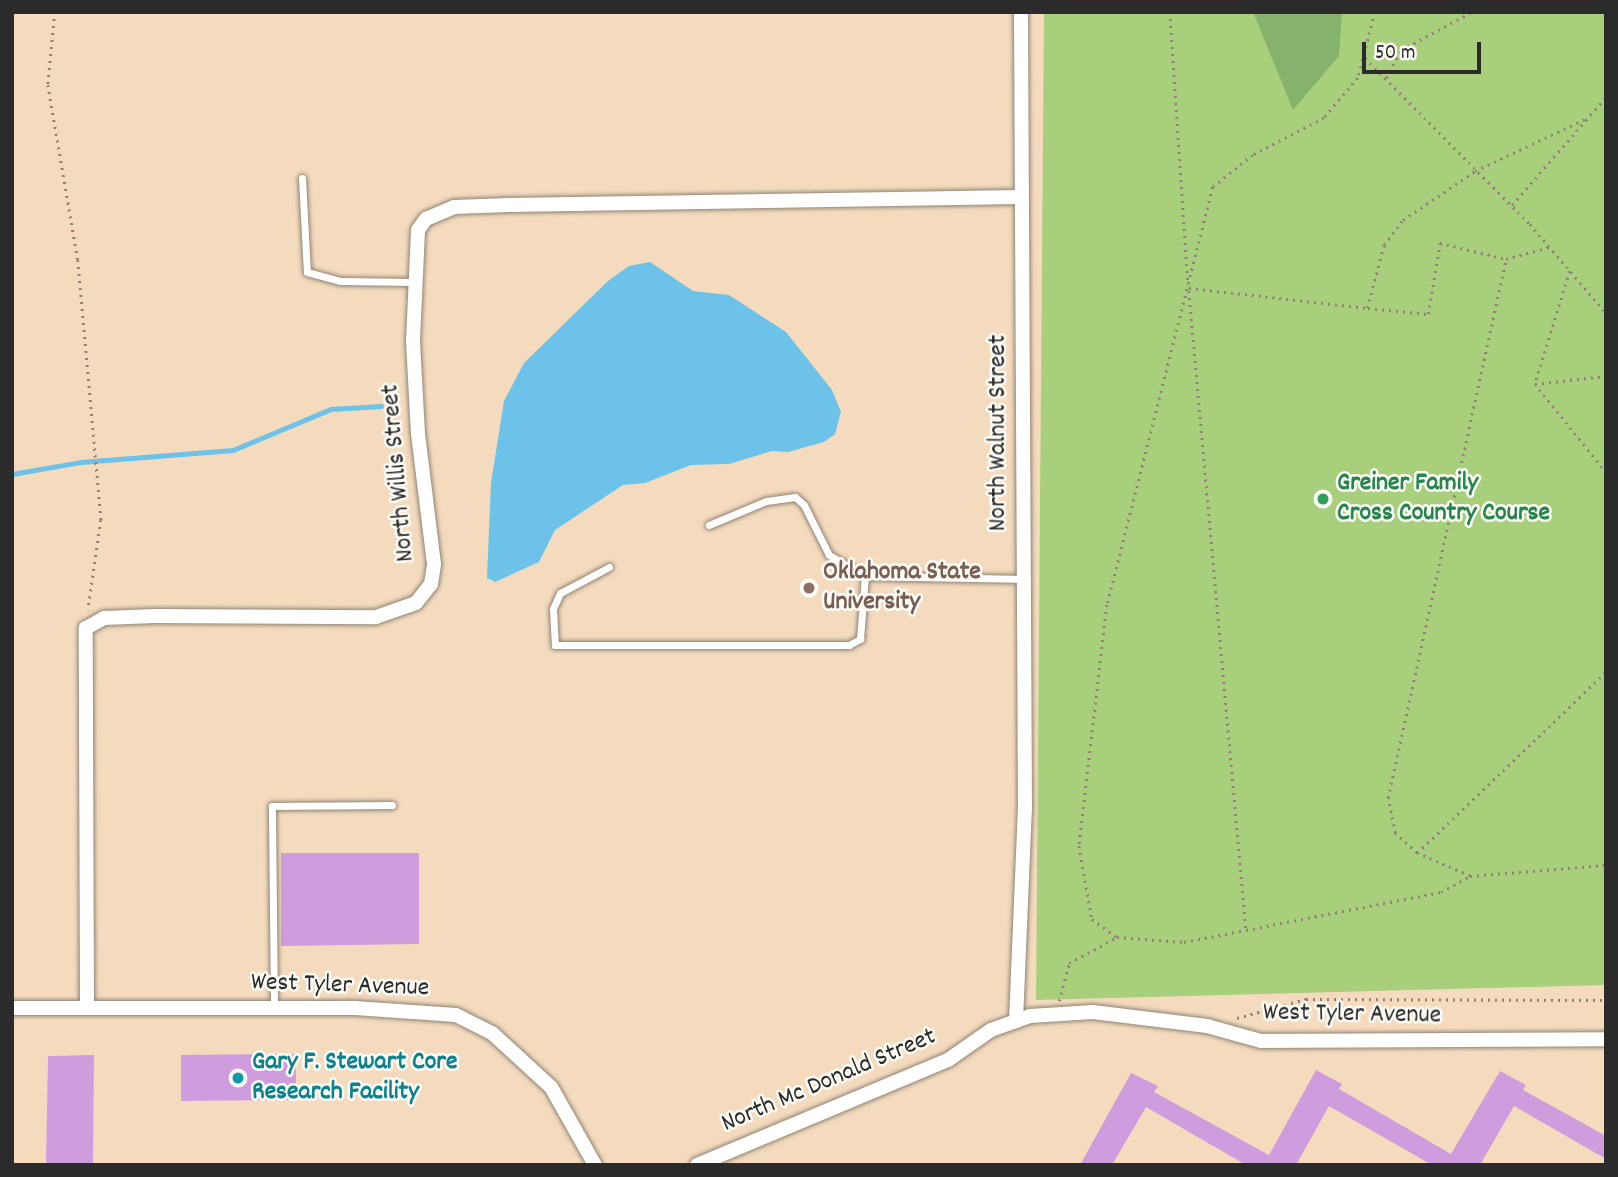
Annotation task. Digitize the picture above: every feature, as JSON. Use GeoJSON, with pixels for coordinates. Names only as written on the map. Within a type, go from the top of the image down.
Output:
{"type":"FeatureCollection","features":[{"type":"Feature","properties":{"kind":"street","name":"North Walnut Street"},"geometry":{"type":"LineString","coordinates":[[1016,1021],[1025,808],[1021,12]]}},
{"type":"Feature","properties":{"kind":"street","name":"North Willis Street"},"geometry":{"type":"LineString","coordinates":[[86,628],[104,618],[155,615],[376,617],[416,603],[431,583],[434,564],[418,434],[414,282],[418,230],[426,219],[454,207],[1021,197]]}},
{"type":"Feature","properties":{"kind":"street"},"geometry":{"type":"LineString","coordinates":[[86,628],[87,1006]]}},
{"type":"Feature","properties":{"kind":"street","name":"West Tyler Avenue"},"geometry":{"type":"LineString","coordinates":[[12,1008],[274,1007],[456,1015],[492,1033],[551,1087],[596,1165]]}},
{"type":"Feature","properties":{"kind":"street","name":"West Tyler Avenue"},"geometry":{"type":"LineString","coordinates":[[1016,1021],[1056,1014],[1093,1012],[1207,1026],[1261,1041],[1606,1040]]}},
{"type":"Feature","properties":{"kind":"street","name":"North Mc Donald Street"},"geometry":{"type":"LineString","coordinates":[[697,1165],[948,1059],[991,1030],[1016,1021]]}},
{"type":"Feature","properties":{"kind":"lane"},"geometry":{"type":"LineString","coordinates":[[302,178],[307,272],[340,281],[414,282]]}},
{"type":"Feature","properties":{"kind":"lane"},"geometry":{"type":"LineString","coordinates":[[709,524],[766,501],[795,498],[804,505],[829,555],[865,576],[1025,579]]}},
{"type":"Feature","properties":{"kind":"lane"},"geometry":{"type":"LineString","coordinates":[[609,567],[560,593],[553,609],[555,645],[849,645],[860,639],[863,627],[865,576]]}},
{"type":"Feature","properties":{"kind":"lane"},"geometry":{"type":"LineString","coordinates":[[274,1007],[272,806],[392,805]]}},
{"type":"Feature","properties":{"kind":"path"},"geometry":{"type":"LineString","coordinates":[[55,12],[48,86],[78,260],[101,520],[86,628]]}},
{"type":"Feature","properties":{"kind":"path"},"geometry":{"type":"LineString","coordinates":[[1170,12],[1189,288],[1245,929]]}},
{"type":"Feature","properties":{"kind":"path"},"geometry":{"type":"LineString","coordinates":[[1375,12],[1366,58],[1358,78],[1324,118],[1253,155],[1213,187],[1107,605],[1081,833],[1092,919],[1117,937],[1184,942],[1441,892],[1470,876],[1606,865]]}},
{"type":"Feature","properties":{"kind":"path"},"geometry":{"type":"LineString","coordinates":[[1386,79],[1401,50],[1472,12]]}},
{"type":"Feature","properties":{"kind":"path"},"geometry":{"type":"LineString","coordinates":[[1366,58],[1511,206],[1606,313]]}},
{"type":"Feature","properties":{"kind":"path"},"geometry":{"type":"LineString","coordinates":[[1511,206],[1606,97]]}},
{"type":"Feature","properties":{"kind":"path"},"geometry":{"type":"LineString","coordinates":[[1367,308],[1384,245],[1403,219],[1475,171],[1587,118]]}},
{"type":"Feature","properties":{"kind":"path"},"geometry":{"type":"LineString","coordinates":[[1189,288],[1428,314],[1440,243],[1506,259],[1549,247]]}},
{"type":"Feature","properties":{"kind":"path"},"geometry":{"type":"LineString","coordinates":[[1470,876],[1417,853],[1395,834],[1388,798],[1506,259]]}},
{"type":"Feature","properties":{"kind":"path"},"geometry":{"type":"LineString","coordinates":[[1535,384],[1570,271]]}},
{"type":"Feature","properties":{"kind":"path"},"geometry":{"type":"LineString","coordinates":[[1535,384],[1606,376]]}},
{"type":"Feature","properties":{"kind":"path"},"geometry":{"type":"LineString","coordinates":[[1535,384],[1606,472]]}},
{"type":"Feature","properties":{"kind":"path"},"geometry":{"type":"LineString","coordinates":[[1417,853],[1606,672]]}},
{"type":"Feature","properties":{"kind":"path"},"geometry":{"type":"LineString","coordinates":[[1056,1014],[1069,963],[1117,937]]}},
{"type":"Feature","properties":{"kind":"path"},"geometry":{"type":"LineString","coordinates":[[1231,1019],[1306,999],[1606,1000]]}},
{"type":"Feature","properties":{"kind":"green space","name":"Greiner Family Cross Country Course"},"geometry":{"type":"Polygon","coordinates":[[[1044,12],[1606,12],[1606,985],[1036,1000],[1044,12]]]}},
{"type":"Feature","properties":{"kind":"green space"},"geometry":{"type":"Polygon","coordinates":[[[1253,12],[1342,12],[1339,56],[1293,110],[1253,12]]]}},
{"type":"Feature","properties":{"kind":"water"},"geometry":{"type":"Polygon","coordinates":[[[650,262],[693,291],[729,295],[786,332],[832,390],[841,412],[835,434],[824,442],[788,452],[772,451],[729,464],[691,465],[645,483],[623,485],[555,530],[539,562],[495,582],[487,578],[491,483],[504,401],[524,363],[608,281],[629,266],[650,262]]]}},
{"type":"Feature","properties":{"kind":"building"},"geometry":{"type":"Polygon","coordinates":[[[281,853],[419,853],[419,944],[281,946],[281,853]]]}},
{"type":"Feature","properties":{"kind":"building","name":"Gary F. Stewart Core Research Facility"},"geometry":{"type":"Polygon","coordinates":[[[296,1054],[296,1100],[181,1101],[181,1055],[296,1054]]]}},
{"type":"Feature","properties":{"kind":"building"},"geometry":{"type":"Polygon","coordinates":[[[94,1055],[93,1165],[46,1165],[48,1056],[94,1055]]]}},
{"type":"Feature","properties":{"kind":"building"},"geometry":{"type":"Polygon","coordinates":[[[1316,1070],[1342,1084],[1339,1089],[1451,1154],[1500,1071],[1526,1085],[1523,1090],[1606,1136],[1606,1159],[1514,1106],[1480,1165],[1432,1165],[1329,1106],[1296,1165],[1246,1165],[1146,1107],[1112,1165],[1080,1165],[1131,1073],[1158,1086],[1154,1092],[1269,1155],[1316,1070]]]}},
{"type":"Feature","properties":{"kind":"waterway"},"geometry":{"type":"LineString","coordinates":[[12,474],[81,462],[233,450],[331,409],[381,406]]}},
{"type":"Feature","properties":{"kind":"place","name":"Greiner Family Cross Country Course"},"geometry":{"type":"Point","coordinates":[1323,499]}},
{"type":"Feature","properties":{"kind":"place","name":"Oklahoma State University"},"geometry":{"type":"Point","coordinates":[809,588]}},
{"type":"Feature","properties":{"kind":"place","name":"Gary F. Stewart Core Research Facility"},"geometry":{"type":"Point","coordinates":[238,1078]}}]}
